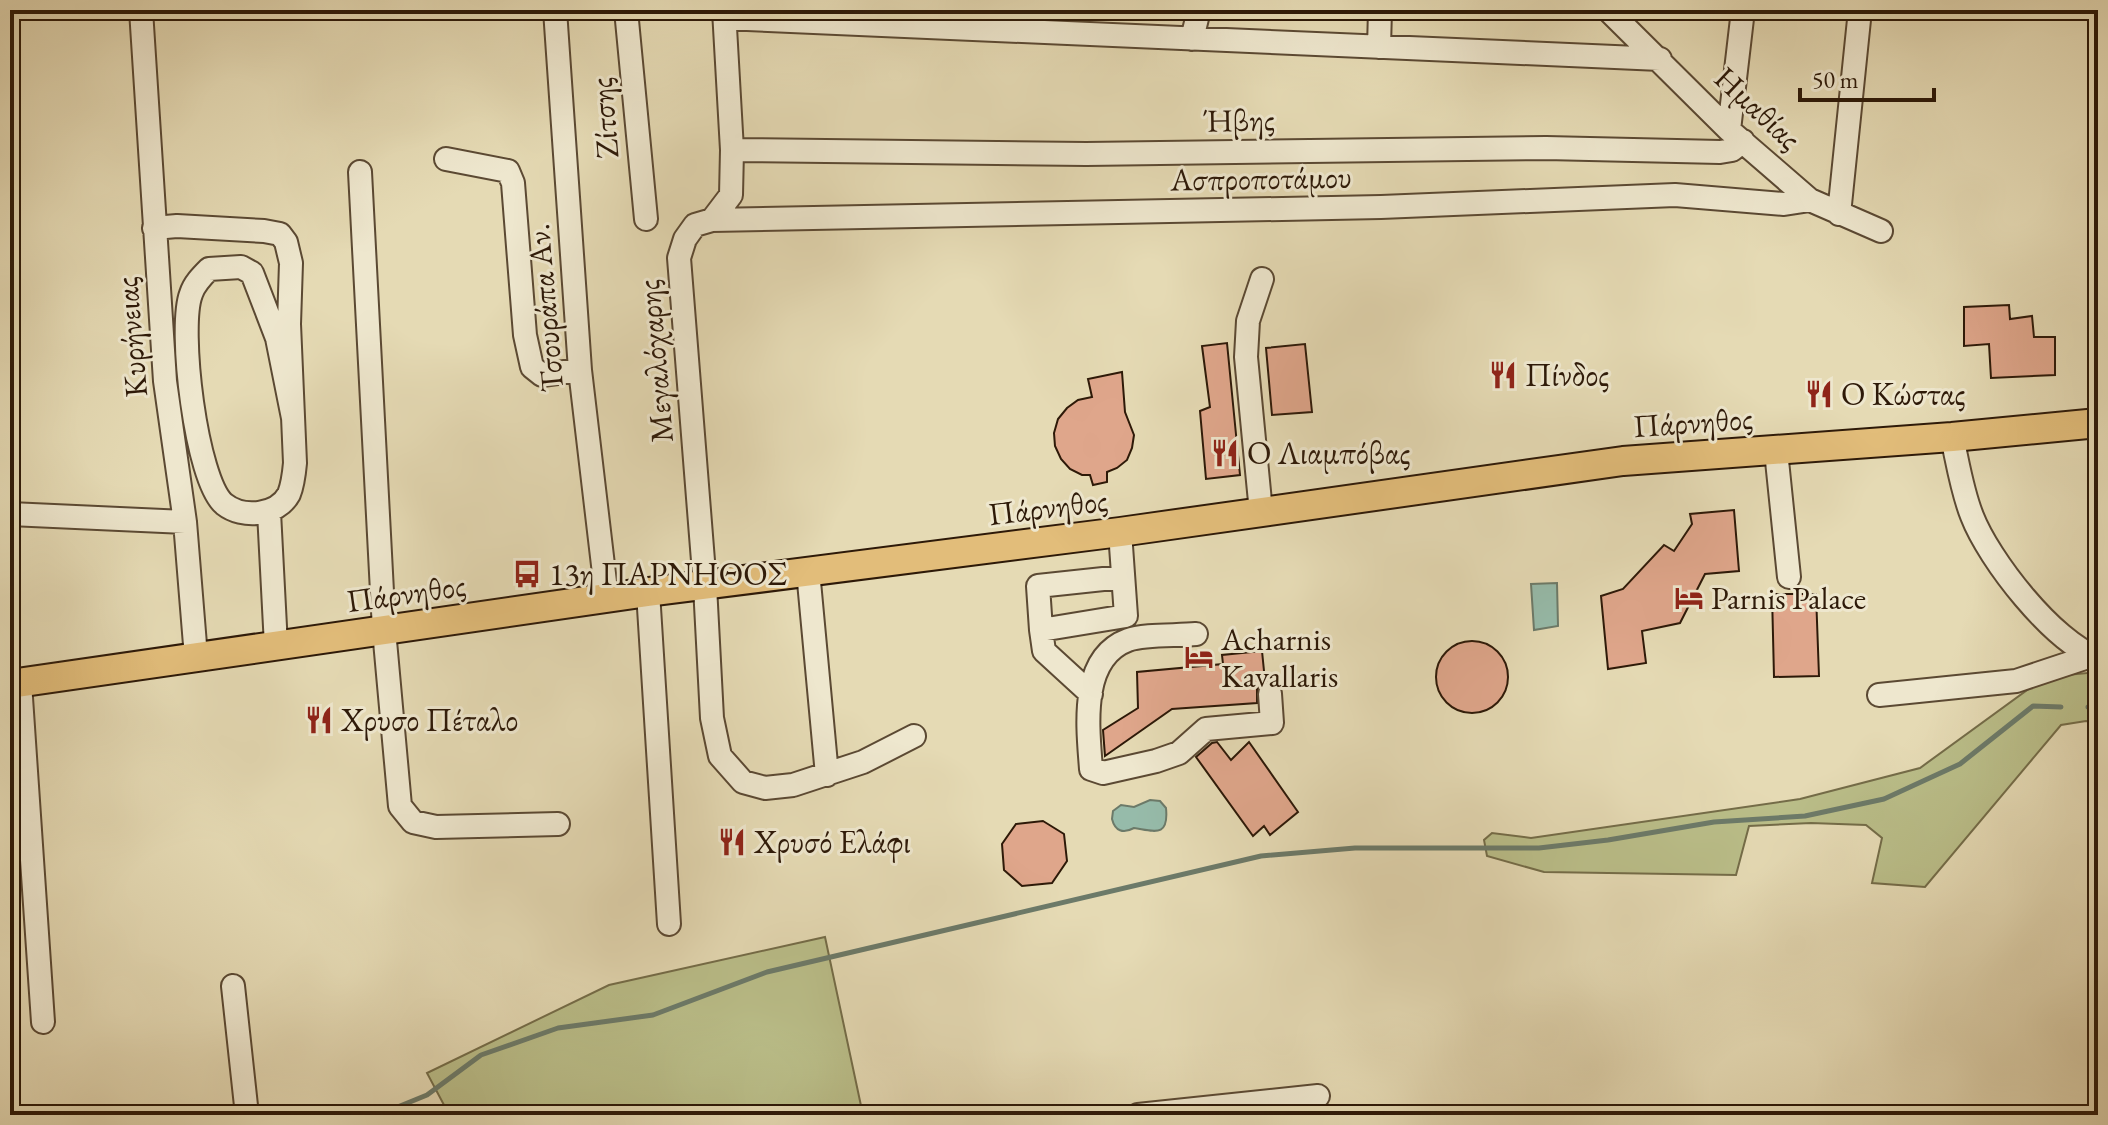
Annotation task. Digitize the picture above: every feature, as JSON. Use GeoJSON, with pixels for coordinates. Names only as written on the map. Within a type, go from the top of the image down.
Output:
{"type":"FeatureCollection","features":[{"type":"Feature","properties":{"kind":"main road","name":"Πάρνηθος"},"geometry":{"type":"LineString","coordinates":[[15,683],[648,592],[1120,532],[1623,461],[2098,423]]}},
{"type":"Feature","properties":{"kind":"street","name":"Κυρήνειας"},"geometry":{"type":"LineString","coordinates":[[141,10],[165,381],[185,522],[196,657]]}},
{"type":"Feature","properties":{"kind":"street","name":"Τσουράπα Αν."},"geometry":{"type":"LineString","coordinates":[[555,10],[580,370],[607,599]]}},
{"type":"Feature","properties":{"kind":"street","name":"Ζίτσης"},"geometry":{"type":"LineString","coordinates":[[626,10],[646,219]]}},
{"type":"Feature","properties":{"kind":"street"},"geometry":{"type":"LineString","coordinates":[[1192,39],[1199,10]]}},
{"type":"Feature","properties":{"kind":"street"},"geometry":{"type":"LineString","coordinates":[[1379,47],[1380,10]]}},
{"type":"Feature","properties":{"kind":"street","name":"Ημαθίας"},"geometry":{"type":"LineString","coordinates":[[1608,10],[1736,135],[1810,200],[1881,231]]}},
{"type":"Feature","properties":{"kind":"street"},"geometry":{"type":"LineString","coordinates":[[1736,135],[1743,10]]}},
{"type":"Feature","properties":{"kind":"street"},"geometry":{"type":"LineString","coordinates":[[1839,214],[1860,10]]}},
{"type":"Feature","properties":{"kind":"street"},"geometry":{"type":"LineString","coordinates":[[724,14],[1029,21],[1192,39],[1660,59]]}},
{"type":"Feature","properties":{"kind":"street","name":"Μεγαλόχαρης"},"geometry":{"type":"LineString","coordinates":[[724,14],[732,150],[731,195],[712,220],[695,225],[685,239],[679,258],[705,586],[712,718],[720,756],[743,782],[765,788],[793,785],[827,775],[863,762],[914,736]]}},
{"type":"Feature","properties":{"kind":"street","name":"Ήβης"},"geometry":{"type":"LineString","coordinates":[[732,150],[1086,154],[1546,148],[1720,152],[1732,150],[1736,135]]}},
{"type":"Feature","properties":{"kind":"street"},"geometry":{"type":"LineString","coordinates":[[446,159],[508,171],[513,183],[525,335],[532,367],[542,375],[580,370]]}},
{"type":"Feature","properties":{"kind":"street"},"geometry":{"type":"LineString","coordinates":[[360,172],[384,630],[400,806],[413,822],[436,827],[558,824]]}},
{"type":"Feature","properties":{"kind":"street","name":"Ασπροποτάμου"},"geometry":{"type":"LineString","coordinates":[[712,220],[1381,207],[1675,195],[1784,204],[1810,200]]}},
{"type":"Feature","properties":{"kind":"street"},"geometry":{"type":"LineString","coordinates":[[154,228],[177,226],[264,231],[280,234],[286,242],[291,263],[289,324],[295,463],[293,483],[287,497],[269,512],[245,513],[224,504],[212,487],[191,406],[187,345],[190,295],[209,269],[241,267],[252,273],[277,338],[293,418]]}},
{"type":"Feature","properties":{"kind":"street"},"geometry":{"type":"LineString","coordinates":[[1261,512],[1246,357],[1248,321],[1262,279]]}},
{"type":"Feature","properties":{"kind":"street"},"geometry":{"type":"LineString","coordinates":[[1952,437],[1972,517],[1987,547],[2006,574],[2051,625],[2095,657]]}},
{"type":"Feature","properties":{"kind":"street"},"geometry":{"type":"LineString","coordinates":[[1776,451],[1789,577]]}},
{"type":"Feature","properties":{"kind":"street"},"geometry":{"type":"LineString","coordinates":[[269,512],[276,646]]}},
{"type":"Feature","properties":{"kind":"street"},"geometry":{"type":"LineString","coordinates":[[10,514],[185,522]]}},
{"type":"Feature","properties":{"kind":"street"},"geometry":{"type":"LineString","coordinates":[[1120,532],[1129,640]]}},
{"type":"Feature","properties":{"kind":"street"},"geometry":{"type":"LineString","coordinates":[[808,571],[827,775]]}},
{"type":"Feature","properties":{"kind":"street"},"geometry":{"type":"LineString","coordinates":[[1091,694],[1044,651],[1038,586],[1122,577]]}},
{"type":"Feature","properties":{"kind":"street"},"geometry":{"type":"LineString","coordinates":[[648,592],[669,924]]}},
{"type":"Feature","properties":{"kind":"street"},"geometry":{"type":"LineString","coordinates":[[1041,630],[1126,616]]}},
{"type":"Feature","properties":{"kind":"street"},"geometry":{"type":"LineString","coordinates":[[1196,634],[1129,640],[1106,653],[1091,694],[1088,725],[1091,769],[1103,773],[1156,761],[1179,753],[1206,729],[1272,723],[1270,694]]}},
{"type":"Feature","properties":{"kind":"street"},"geometry":{"type":"LineString","coordinates":[[1879,695],[2016,681],[2095,657]]}},
{"type":"Feature","properties":{"kind":"street"},"geometry":{"type":"LineString","coordinates":[[15,683],[43,1022]]}},
{"type":"Feature","properties":{"kind":"street"},"geometry":{"type":"LineString","coordinates":[[233,986],[247,1115]]}},
{"type":"Feature","properties":{"kind":"street"},"geometry":{"type":"LineString","coordinates":[[1138,1115],[1318,1096]]}},
{"type":"Feature","properties":{"kind":"green space"},"geometry":{"type":"Polygon","coordinates":[[[2098,672],[2098,723],[2086,721],[2061,725],[1925,887],[1872,883],[1882,838],[1866,825],[1811,823],[1749,826],[1736,875],[1544,872],[1487,856],[1484,840],[1492,833],[1531,838],[1800,799],[1920,768],[2045,677],[2098,672]]]}},
{"type":"Feature","properties":{"kind":"green space"},"geometry":{"type":"Polygon","coordinates":[[[825,937],[863,1115],[444,1115],[444,1105],[427,1073],[609,985],[825,937]]]}},
{"type":"Feature","properties":{"kind":"shaded area"},"geometry":{"type":"Polygon","coordinates":[[[1557,583],[1558,626],[1534,630],[1531,584],[1557,583]]]}},
{"type":"Feature","properties":{"kind":"shaded area"},"geometry":{"type":"Polygon","coordinates":[[[1150,800],[1160,801],[1166,808],[1162,828],[1154,831],[1117,829],[1112,819],[1113,811],[1121,805],[1134,807],[1150,800]]]}},
{"type":"Feature","properties":{"kind":"building"},"geometry":{"type":"Polygon","coordinates":[[[2009,305],[2010,319],[2032,316],[2034,337],[2055,337],[2055,375],[1991,378],[1989,344],[1964,346],[1964,307],[2009,305]]]}},
{"type":"Feature","properties":{"kind":"building"},"geometry":{"type":"Polygon","coordinates":[[[1227,343],[1240,475],[1206,479],[1200,411],[1210,407],[1202,346],[1227,343]]]}},
{"type":"Feature","properties":{"kind":"building"},"geometry":{"type":"Polygon","coordinates":[[[1305,344],[1312,412],[1272,415],[1266,348],[1305,344]]]}},
{"type":"Feature","properties":{"kind":"building"},"geometry":{"type":"Polygon","coordinates":[[[1122,372],[1125,412],[1134,435],[1132,448],[1127,460],[1107,472],[1107,482],[1093,485],[1090,475],[1070,469],[1061,459],[1055,446],[1054,433],[1058,419],[1067,408],[1078,400],[1092,397],[1088,379],[1122,372]]]}},
{"type":"Feature","properties":{"kind":"building"},"geometry":{"type":"Polygon","coordinates":[[[1734,510],[1739,571],[1705,574],[1680,623],[1642,631],[1646,663],[1608,669],[1601,596],[1623,589],[1664,545],[1674,551],[1692,524],[1690,514],[1734,510]]]}},
{"type":"Feature","properties":{"kind":"building"},"geometry":{"type":"Polygon","coordinates":[[[1772,594],[1816,594],[1819,676],[1774,677],[1772,594]]]}},
{"type":"Feature","properties":{"kind":"building"},"geometry":{"type":"Polygon","coordinates":[[[1472,641],[1492,647],[1502,657],[1508,677],[1502,697],[1492,707],[1472,713],[1452,707],[1442,697],[1436,677],[1442,657],[1452,647],[1472,641]]]}},
{"type":"Feature","properties":{"kind":"building"},"geometry":{"type":"Polygon","coordinates":[[[1262,651],[1265,681],[1257,689],[1257,703],[1172,709],[1105,756],[1103,730],[1138,708],[1137,672],[1223,664],[1222,655],[1262,651]]]}},
{"type":"Feature","properties":{"kind":"building"},"geometry":{"type":"Polygon","coordinates":[[[1217,742],[1231,760],[1249,742],[1298,812],[1270,835],[1264,826],[1253,836],[1196,757],[1217,742]]]}},
{"type":"Feature","properties":{"kind":"building"},"geometry":{"type":"Polygon","coordinates":[[[1043,821],[1064,834],[1067,861],[1052,883],[1022,886],[1004,870],[1002,844],[1016,824],[1043,821]]]}},
{"type":"Feature","properties":{"kind":"waterway"},"geometry":{"type":"LineString","coordinates":[[378,1115],[427,1095],[481,1055],[558,1028],[653,1015],[767,972],[1261,856],[1355,848],[1539,848],[1714,822],[1805,816],[1884,799],[1960,764],[2033,706],[2061,707]]}},
{"type":"Feature","properties":{"kind":"waterway"},"geometry":{"type":"LineString","coordinates":[[2088,707],[2098,707]]}},
{"type":"Feature","properties":{"kind":"place","name":"Πίνδος"},"geometry":{"type":"Point","coordinates":[1503,375]}},
{"type":"Feature","properties":{"kind":"place","name":"Ο Κώστας"},"geometry":{"type":"Point","coordinates":[1819,394]}},
{"type":"Feature","properties":{"kind":"place","name":"Ο Λιαμπόβας"},"geometry":{"type":"Point","coordinates":[1225,453]}},
{"type":"Feature","properties":{"kind":"place","name":"13η ΠΑΡΝΗΘΟΣ"},"geometry":{"type":"Point","coordinates":[527,574]}},
{"type":"Feature","properties":{"kind":"place","name":"Parnis Palace"},"geometry":{"type":"Point","coordinates":[1689,598]}},
{"type":"Feature","properties":{"kind":"place","name":"Acharnis Kavallaris"},"geometry":{"type":"Point","coordinates":[1199,657]}},
{"type":"Feature","properties":{"kind":"place","name":"Χρυσο Πέταλο"},"geometry":{"type":"Point","coordinates":[319,720]}},
{"type":"Feature","properties":{"kind":"place","name":"Χρυσό Ελάφι"},"geometry":{"type":"Point","coordinates":[732,842]}}]}
